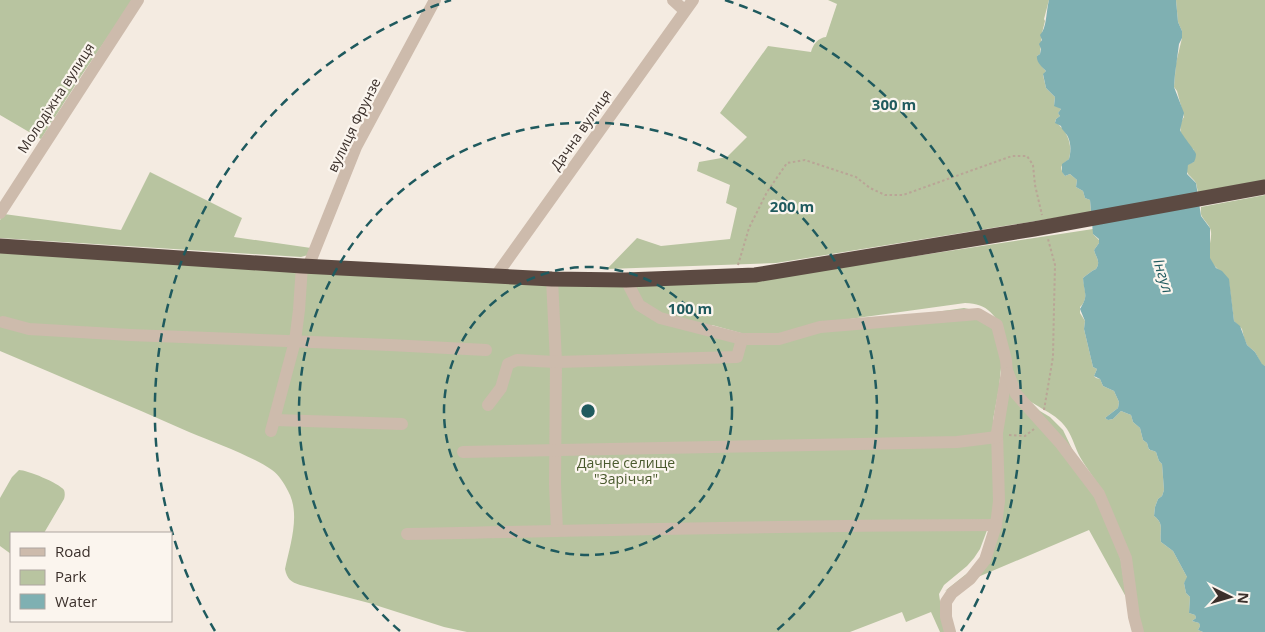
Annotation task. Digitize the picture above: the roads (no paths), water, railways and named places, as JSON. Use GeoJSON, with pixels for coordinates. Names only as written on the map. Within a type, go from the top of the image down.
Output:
{"type":"FeatureCollection","features":[{"type":"Feature","properties":{"kind":"highway"},"geometry":{"type":"LineString","coordinates":[[0,246],[305,267],[552,280],[626,280],[754,275],[1034,229],[1265,187]]}},
{"type":"Feature","properties":{"kind":"street","name":"Молодіжна вулиця"},"geometry":{"type":"LineString","coordinates":[[0,213],[138,0]]}},
{"type":"Feature","properties":{"kind":"street","name":"вулиця Фрунзе"},"geometry":{"type":"LineString","coordinates":[[402,424],[273,426],[295,341],[305,267],[356,147],[435,0]]}},
{"type":"Feature","properties":{"kind":"street"},"geometry":{"type":"LineString","coordinates":[[673,0],[684,10]]}},
{"type":"Feature","properties":{"kind":"street","name":"Дачна вулиця"},"geometry":{"type":"LineString","coordinates":[[495,277],[684,10],[693,0]]}},
{"type":"Feature","properties":{"kind":"street"},"geometry":{"type":"LineString","coordinates":[[552,280],[556,362],[555,450],[557,531]]}},
{"type":"Feature","properties":{"kind":"street"},"geometry":{"type":"LineString","coordinates":[[626,280],[639,305],[660,318],[742,339],[779,339],[820,327],[978,314],[997,325],[1006,360],[1007,372],[997,437],[999,501],[996,525],[985,560],[970,579],[952,593],[946,602],[946,617],[950,632]]}},
{"type":"Feature","properties":{"kind":"street"},"geometry":{"type":"LineString","coordinates":[[3,322],[47,330],[130,335],[486,350]]}},
{"type":"Feature","properties":{"kind":"street"},"geometry":{"type":"LineString","coordinates":[[488,405],[501,388],[508,364],[517,360],[556,362],[737,357],[742,339]]}},
{"type":"Feature","properties":{"kind":"street"},"geometry":{"type":"LineString","coordinates":[[1007,372],[1016,394],[1061,444],[1099,494],[1126,558],[1134,617],[1138,632]]}},
{"type":"Feature","properties":{"kind":"street"},"geometry":{"type":"LineString","coordinates":[[463,452],[957,442],[997,437]]}},
{"type":"Feature","properties":{"kind":"street"},"geometry":{"type":"LineString","coordinates":[[407,534],[874,525],[996,525]]}},
{"type":"Feature","properties":{"kind":"water","name":"Інгул"},"geometry":{"type":"Polygon","coordinates":[[[1049,0],[1176,0],[1182,38],[1179,44],[1174,87],[1184,113],[1180,130],[1196,154],[1194,162],[1188,165],[1187,174],[1196,183],[1201,216],[1210,228],[1210,258],[1216,268],[1222,271],[1229,279],[1234,321],[1240,326],[1247,345],[1255,352],[1265,366],[1265,632],[1203,632],[1198,630],[1199,623],[1192,621],[1196,618],[1195,615],[1189,613],[1190,597],[1186,593],[1184,583],[1187,577],[1173,551],[1161,542],[1161,525],[1154,516],[1158,499],[1162,496],[1164,490],[1162,464],[1156,452],[1149,449],[1147,443],[1143,440],[1140,428],[1133,422],[1131,415],[1121,411],[1113,419],[1108,420],[1105,418],[1118,408],[1119,402],[1114,391],[1103,386],[1100,379],[1094,376],[1097,369],[1093,367],[1084,329],[1085,321],[1080,309],[1085,297],[1083,278],[1096,269],[1098,262],[1094,250],[1099,243],[1099,239],[1093,234],[1090,200],[1085,198],[1083,191],[1076,187],[1077,180],[1070,174],[1065,176],[1062,172],[1062,164],[1069,159],[1070,142],[1061,126],[1055,123],[1056,119],[1060,116],[1058,113],[1061,109],[1054,106],[1055,97],[1046,88],[1043,74],[1046,71],[1037,60],[1041,49],[1039,44],[1042,40],[1040,35],[1045,24],[1049,0]]]}},
{"type":"Feature","properties":{"kind":"park label","name":"Дачне селище \"Заріччя\""},"geometry":{"type":"Point","coordinates":[626,472]}}]}
